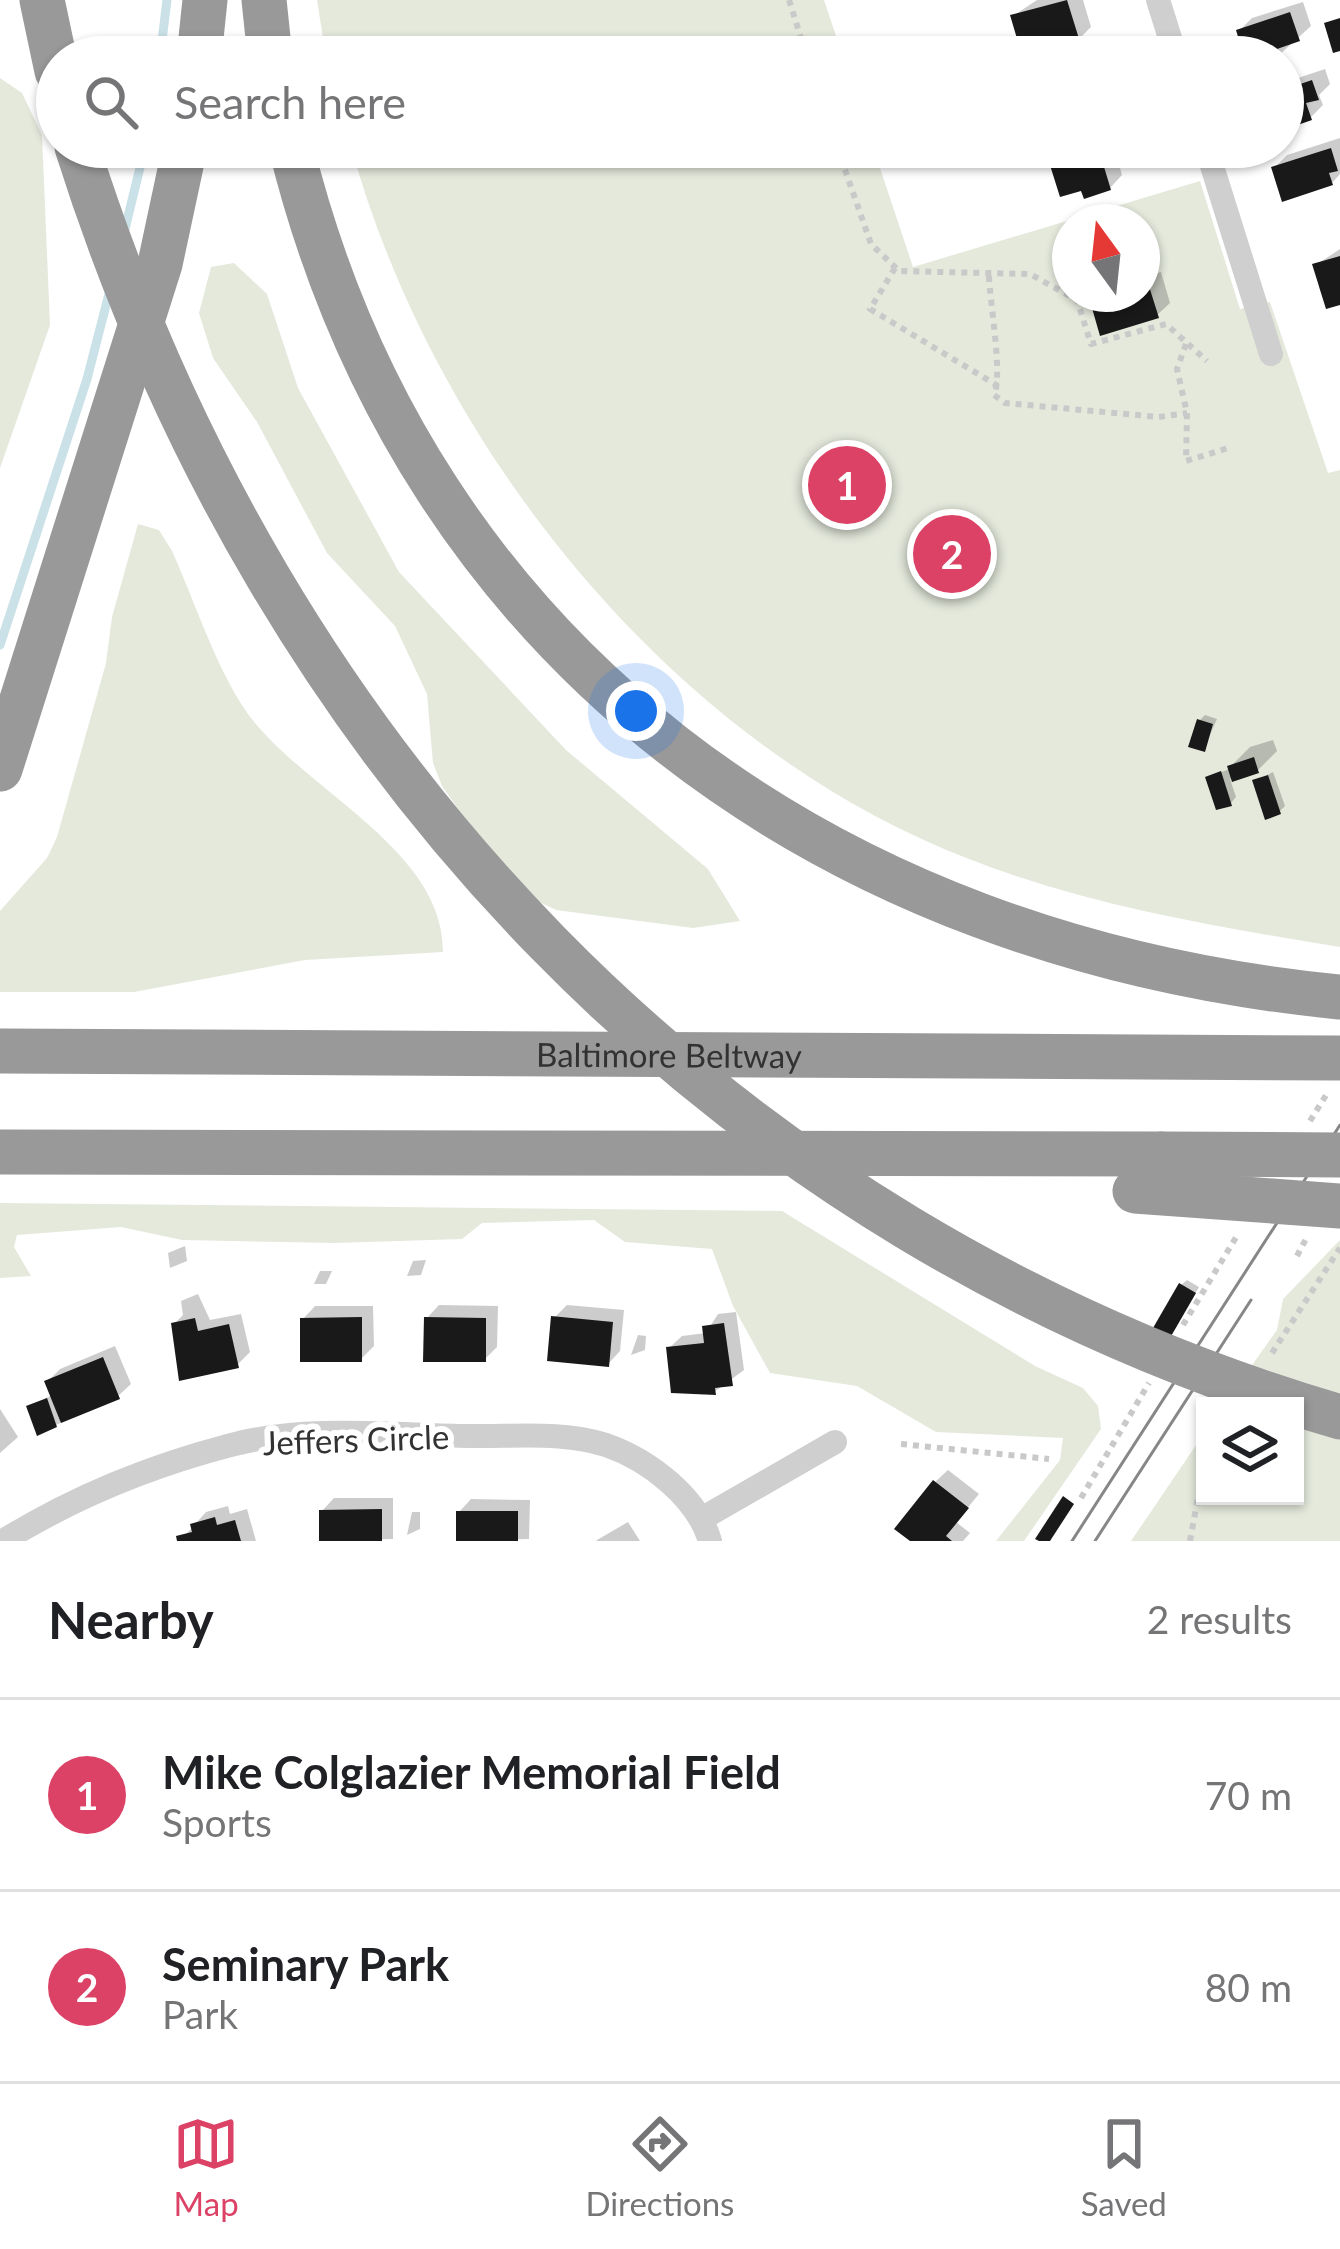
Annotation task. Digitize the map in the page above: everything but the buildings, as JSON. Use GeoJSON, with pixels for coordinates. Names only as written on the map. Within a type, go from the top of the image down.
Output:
{"type":"FeatureCollection","features":[{"type":"Feature","properties":{"kind":"highway"},"geometry":{"type":"LineString","coordinates":[[42,0],[50,36]]}},
{"type":"Feature","properties":{"kind":"highway"},"geometry":{"type":"LineString","coordinates":[[202,36],[206,0]]}},
{"type":"Feature","properties":{"kind":"highway"},"geometry":{"type":"LineString","coordinates":[[264,0],[268,36]]}},
{"type":"Feature","properties":{"kind":"highway"},"geometry":{"type":"LineString","coordinates":[[84,168],[149,350],[265,575],[405,783],[491,887],[595,994],[711,1094],[811,1168],[934,1245],[1137,1343],[1340,1417]]}},
{"type":"Feature","properties":{"kind":"highway"},"geometry":{"type":"LineString","coordinates":[[0,769],[160,264],[181,168]]}},
{"type":"Feature","properties":{"kind":"highway"},"geometry":{"type":"LineString","coordinates":[[298,168],[343,312],[417,455],[509,588],[671,747],[763,812],[913,891],[1074,950],[1269,990],[1340,997]]}},
{"type":"Feature","properties":{"kind":"highway","name":"Baltimore Beltway"},"geometry":{"type":"LineString","coordinates":[[0,1052],[1340,1058]]}},
{"type":"Feature","properties":{"kind":"highway"},"geometry":{"type":"LineString","coordinates":[[0,1152],[938,1157],[1160,1154],[1322,1142]]}},
{"type":"Feature","properties":{"kind":"highway"},"geometry":{"type":"LineString","coordinates":[[938,1157],[1135,1192],[1340,1206]]}},
{"type":"Feature","properties":{"kind":"street"},"geometry":{"type":"LineString","coordinates":[[1158,0],[1169,36]]}},
{"type":"Feature","properties":{"kind":"street"},"geometry":{"type":"LineString","coordinates":[[1212,168],[1270,354]]}},
{"type":"Feature","properties":{"kind":"street","name":"Jeffers Circle"},"geometry":{"type":"LineString","coordinates":[[3,1541],[81,1497],[136,1475],[234,1444],[314,1433],[548,1436],[601,1444],[638,1458],[706,1530]]}},
{"type":"Feature","properties":{"kind":"street"},"geometry":{"type":"LineString","coordinates":[[706,1530],[835,1442]]}},
{"type":"Feature","properties":{"kind":"path"},"geometry":{"type":"LineString","coordinates":[[789,0],[800,36]]}},
{"type":"Feature","properties":{"kind":"path"},"geometry":{"type":"LineString","coordinates":[[844,168],[871,244],[896,268],[913,274],[1030,274],[1077,300],[1091,344],[1166,324],[1207,362]]}},
{"type":"Feature","properties":{"kind":"path"},"geometry":{"type":"LineString","coordinates":[[896,268],[870,309],[998,386]]}},
{"type":"Feature","properties":{"kind":"path"},"geometry":{"type":"LineString","coordinates":[[989,276],[998,386],[994,395],[1005,403],[1160,417],[1186,413]]}},
{"type":"Feature","properties":{"kind":"path"},"geometry":{"type":"LineString","coordinates":[[1186,344],[1177,369],[1186,413],[1186,461],[1228,448]]}},
{"type":"Feature","properties":{"kind":"path"},"geometry":{"type":"LineString","coordinates":[[1322,1142],[1340,1073]]}},
{"type":"Feature","properties":{"kind":"path"},"geometry":{"type":"LineString","coordinates":[[1174,1340],[1244,1224]]}},
{"type":"Feature","properties":{"kind":"path"},"geometry":{"type":"LineString","coordinates":[[1262,1368],[1340,1248]]}},
{"type":"Feature","properties":{"kind":"path"},"geometry":{"type":"LineString","coordinates":[[1081,1498],[1151,1380]]}},
{"type":"Feature","properties":{"kind":"path"},"geometry":{"type":"LineString","coordinates":[[901,1444],[1049,1459]]}},
{"type":"Feature","properties":{"kind":"path"},"geometry":{"type":"LineString","coordinates":[[1190,1541],[1197,1505]]}},
{"type":"Feature","properties":{"kind":"shaded area"},"geometry":{"type":"Polygon","coordinates":[[[317,0],[824,0],[836,36],[323,36],[317,0]]]}},
{"type":"Feature","properties":{"kind":"shaded area"},"geometry":{"type":"Polygon","coordinates":[[[0,78],[22,93],[36,122],[36,168],[43,168],[50,325],[0,468],[0,78]]]}},
{"type":"Feature","properties":{"kind":"shaded area"},"geometry":{"type":"Polygon","coordinates":[[[358,168],[880,168],[913,267],[1052,225],[1052,312],[1160,312],[1160,204],[1123,204],[1200,181],[1240,309],[1270,302],[1328,473],[1340,470],[1340,947],[1152,913],[1060,890],[969,859],[861,808],[759,742],[665,663],[580,573],[505,474],[441,369],[389,259],[358,168]]]}},
{"type":"Feature","properties":{"kind":"shaded area"},"geometry":{"type":"Polygon","coordinates":[[[234,263],[267,294],[298,388],[399,572],[566,750],[708,869],[740,921],[693,928],[556,910],[527,896],[496,863],[442,786],[433,763],[427,694],[395,626],[327,553],[257,422],[213,358],[199,313],[211,267],[234,263]]]}},
{"type":"Feature","properties":{"kind":"shaded area"},"geometry":{"type":"Polygon","coordinates":[[[138,524],[159,530],[172,551],[221,666],[263,732],[392,847],[419,879],[437,914],[443,952],[305,960],[134,992],[0,992],[0,911],[47,858],[57,837],[106,663],[112,617],[138,524]]]}},
{"type":"Feature","properties":{"kind":"shaded area"},"geometry":{"type":"Polygon","coordinates":[[[0,1203],[782,1211],[1035,1366],[1083,1388],[1098,1406],[1101,1429],[1024,1541],[996,1541],[1060,1460],[1063,1438],[936,1432],[857,1386],[770,1373],[733,1306],[712,1249],[625,1242],[594,1220],[482,1223],[462,1239],[335,1243],[182,1240],[121,1227],[17,1235],[14,1247],[31,1276],[0,1278],[0,1203]]]}},
{"type":"Feature","properties":{"kind":"shaded area"},"geometry":{"type":"Polygon","coordinates":[[[1340,1240],[1340,1541],[1131,1541],[1196,1445],[1196,1505],[1304,1505],[1304,1397],[1229,1397],[1277,1330],[1283,1299],[1340,1240]]]}},
{"type":"Feature","properties":{"kind":"waterway"},"geometry":{"type":"LineString","coordinates":[[163,36],[167,0]]}},
{"type":"Feature","properties":{"kind":"waterway"},"geometry":{"type":"LineString","coordinates":[[125,229],[140,168]]}},
{"type":"Feature","properties":{"kind":"waterway"},"geometry":{"type":"LineString","coordinates":[[0,645],[87,379],[111,286]]}},
{"type":"Feature","properties":{"kind":"tram line"},"geometry":{"type":"LineString","coordinates":[[1072,1541],[1340,1125]]}},
{"type":"Feature","properties":{"kind":"tram line"},"geometry":{"type":"LineString","coordinates":[[1095,1541],[1251,1300]]}},
{"type":"Feature","properties":{"kind":"place","name":"Mike Colglazier Memorial Field"},"geometry":{"type":"Point","coordinates":[847,485]}},
{"type":"Feature","properties":{"kind":"place","name":"Seminary Park"},"geometry":{"type":"Point","coordinates":[952,554]}}]}
